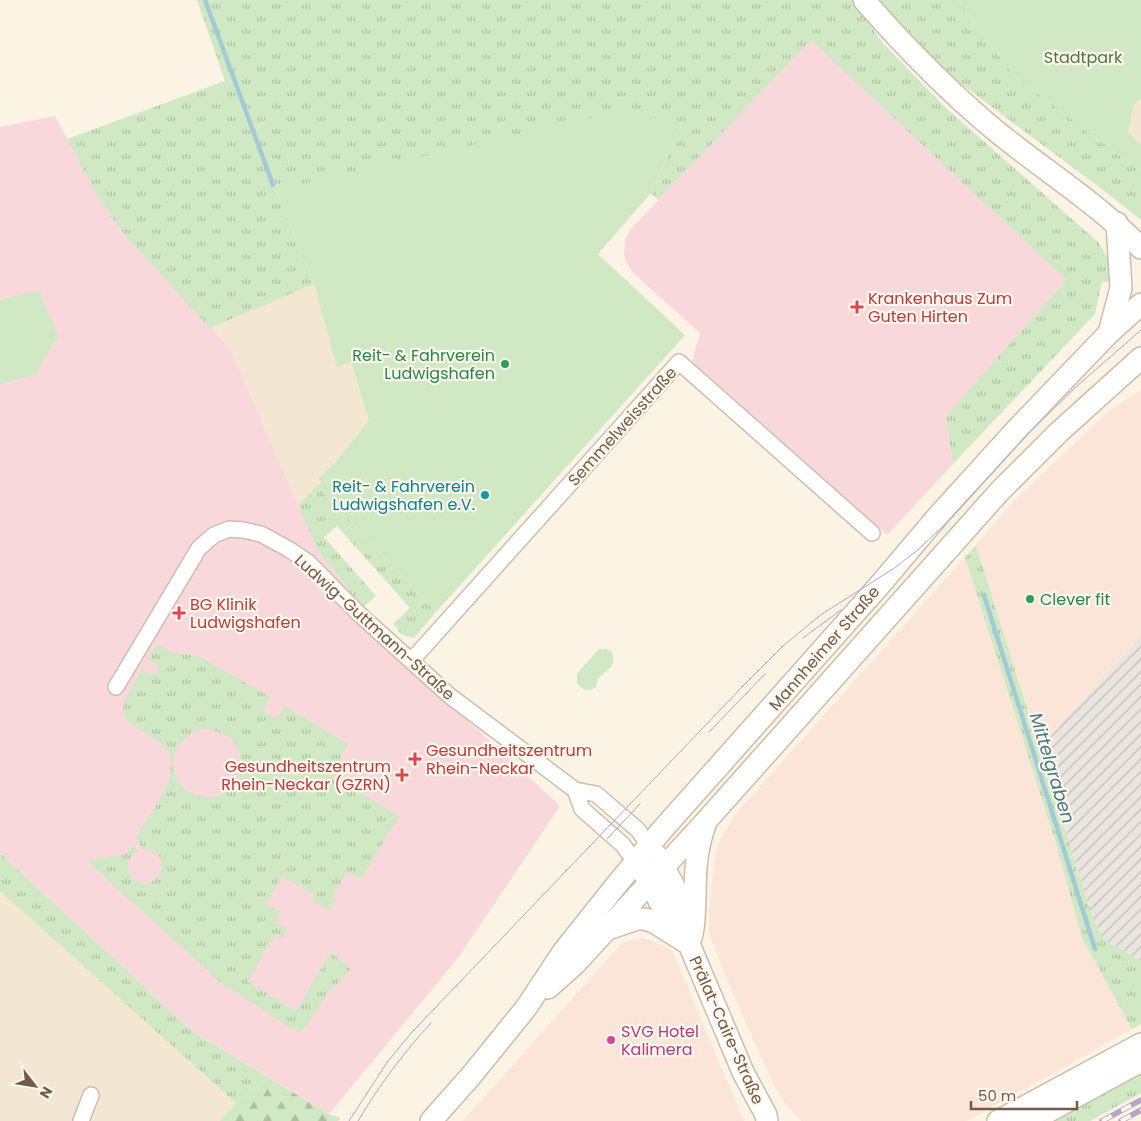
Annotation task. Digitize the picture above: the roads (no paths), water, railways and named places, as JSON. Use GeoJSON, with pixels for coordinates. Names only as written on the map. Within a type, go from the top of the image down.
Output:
{"type":"FeatureCollection","features":[{"type":"Feature","properties":{"kind":"street"},"geometry":{"type":"LineString","coordinates":[[864,0],[903,44],[948,88],[983,119],[1117,223],[1141,248]]}},
{"type":"Feature","properties":{"kind":"street"},"geometry":{"type":"LineString","coordinates":[[1117,223],[1141,229]]}},
{"type":"Feature","properties":{"kind":"street"},"geometry":{"type":"LineString","coordinates":[[1109,333],[1121,288],[1117,223]]}},
{"type":"Feature","properties":{"kind":"street","name":"Mannheimer Straße"},"geometry":{"type":"LineString","coordinates":[[431,1121],[470,1078],[570,957],[649,846],[938,516],[1016,430],[1109,333],[1141,304]]}},
{"type":"Feature","properties":{"kind":"street","name":"Mannheimer Straße"},"geometry":{"type":"LineString","coordinates":[[570,957],[605,930],[707,820],[1000,492],[1094,398],[1141,358]]}},
{"type":"Feature","properties":{"kind":"street","name":"Semmelweisstraße"},"geometry":{"type":"LineString","coordinates":[[412,660],[680,362],[872,533]]}},
{"type":"Feature","properties":{"kind":"street"},"geometry":{"type":"LineString","coordinates":[[1094,398],[1141,371]]}},
{"type":"Feature","properties":{"kind":"street","name":"Ludwig-Guttmann-Straße"},"geometry":{"type":"LineString","coordinates":[[116,687],[199,548],[214,535],[229,530],[243,530],[261,534],[309,563],[357,612],[450,696],[576,790],[596,794],[638,830],[649,846]]}},
{"type":"Feature","properties":{"kind":"street","name":"Ludwig-Guttmann-Straße"},"geometry":{"type":"LineString","coordinates":[[576,790],[582,809],[623,845],[636,862]]}},
{"type":"Feature","properties":{"kind":"street"},"geometry":{"type":"LineString","coordinates":[[605,930],[637,919],[645,919],[686,937],[699,840],[707,820]]}},
{"type":"Feature","properties":{"kind":"street"},"geometry":{"type":"LineString","coordinates":[[649,846],[657,874]]}},
{"type":"Feature","properties":{"kind":"street"},"geometry":{"type":"LineString","coordinates":[[636,862],[657,874]]}},
{"type":"Feature","properties":{"kind":"street","name":"Prälat-Caire-Straße"},"geometry":{"type":"LineString","coordinates":[[657,874],[686,937],[743,1072],[770,1119]]}},
{"type":"Feature","properties":{"kind":"street"},"geometry":{"type":"LineString","coordinates":[[998,1121],[1135,1056]]}},
{"type":"Feature","properties":{"kind":"street"},"geometry":{"type":"LineString","coordinates":[[1030,1121],[1135,1056]]}},
{"type":"Feature","properties":{"kind":"street"},"geometry":{"type":"LineString","coordinates":[[81,1121],[91,1095]]}},
{"type":"Feature","properties":{"kind":"waterway"},"geometry":{"type":"LineString","coordinates":[[205,0],[273,185]]}},
{"type":"Feature","properties":{"kind":"waterway","name":"Mittelgraben"},"geometry":{"type":"LineString","coordinates":[[984,595],[1095,949]]}},
{"type":"Feature","properties":{"kind":"tram line"},"geometry":{"type":"LineString","coordinates":[[349,1121],[388,1061],[413,1031],[784,645],[822,614],[893,569],[919,549],[944,525],[1028,434],[1077,386],[1141,330]]}},
{"type":"Feature","properties":{"kind":"tram line"},"geometry":{"type":"LineString","coordinates":[[803,638],[841,610]]}},
{"type":"Feature","properties":{"kind":"tram line"},"geometry":{"type":"LineString","coordinates":[[709,732],[765,674]]}},
{"type":"Feature","properties":{"kind":"tram line"},"geometry":{"type":"LineString","coordinates":[[607,839],[640,804]]}},
{"type":"Feature","properties":{"kind":"tram line"},"geometry":{"type":"LineString","coordinates":[[358,1121],[392,1070],[431,1023]]}},
{"type":"Feature","properties":{"kind":"railway"},"geometry":{"type":"LineString","coordinates":[[1102,1121],[1141,1100]]}},
{"type":"Feature","properties":{"kind":"railway"},"geometry":{"type":"LineString","coordinates":[[1121,1121],[1141,1110]]}},
{"type":"Feature","properties":{"kind":"place","name":"Krankenhaus Zum Guten Hirten"},"geometry":{"type":"Point","coordinates":[857,307]}},
{"type":"Feature","properties":{"kind":"place","name":"Reit- & Fahrverein Ludwigshafen"},"geometry":{"type":"Point","coordinates":[505,364]}},
{"type":"Feature","properties":{"kind":"place","name":"Reit- & Fahrverein Ludwigshafen e.V."},"geometry":{"type":"Point","coordinates":[485,495]}},
{"type":"Feature","properties":{"kind":"place","name":"Clever fit"},"geometry":{"type":"Point","coordinates":[1030,599]}},
{"type":"Feature","properties":{"kind":"place","name":"BG Klinik Ludwigshafen"},"geometry":{"type":"Point","coordinates":[179,613]}},
{"type":"Feature","properties":{"kind":"place","name":"Gesundheitszentrum Rhein-Neckar"},"geometry":{"type":"Point","coordinates":[415,759]}},
{"type":"Feature","properties":{"kind":"place","name":"Gesundheitszentrum Rhein-Neckar (GZRN)"},"geometry":{"type":"Point","coordinates":[402,775]}},
{"type":"Feature","properties":{"kind":"place","name":"SVG Hotel Kalimera"},"geometry":{"type":"Point","coordinates":[611,1040]}},
{"type":"Feature","properties":{"kind":"park label","name":"Stadtpark"},"geometry":{"type":"Point","coordinates":[1083,57]}}]}
